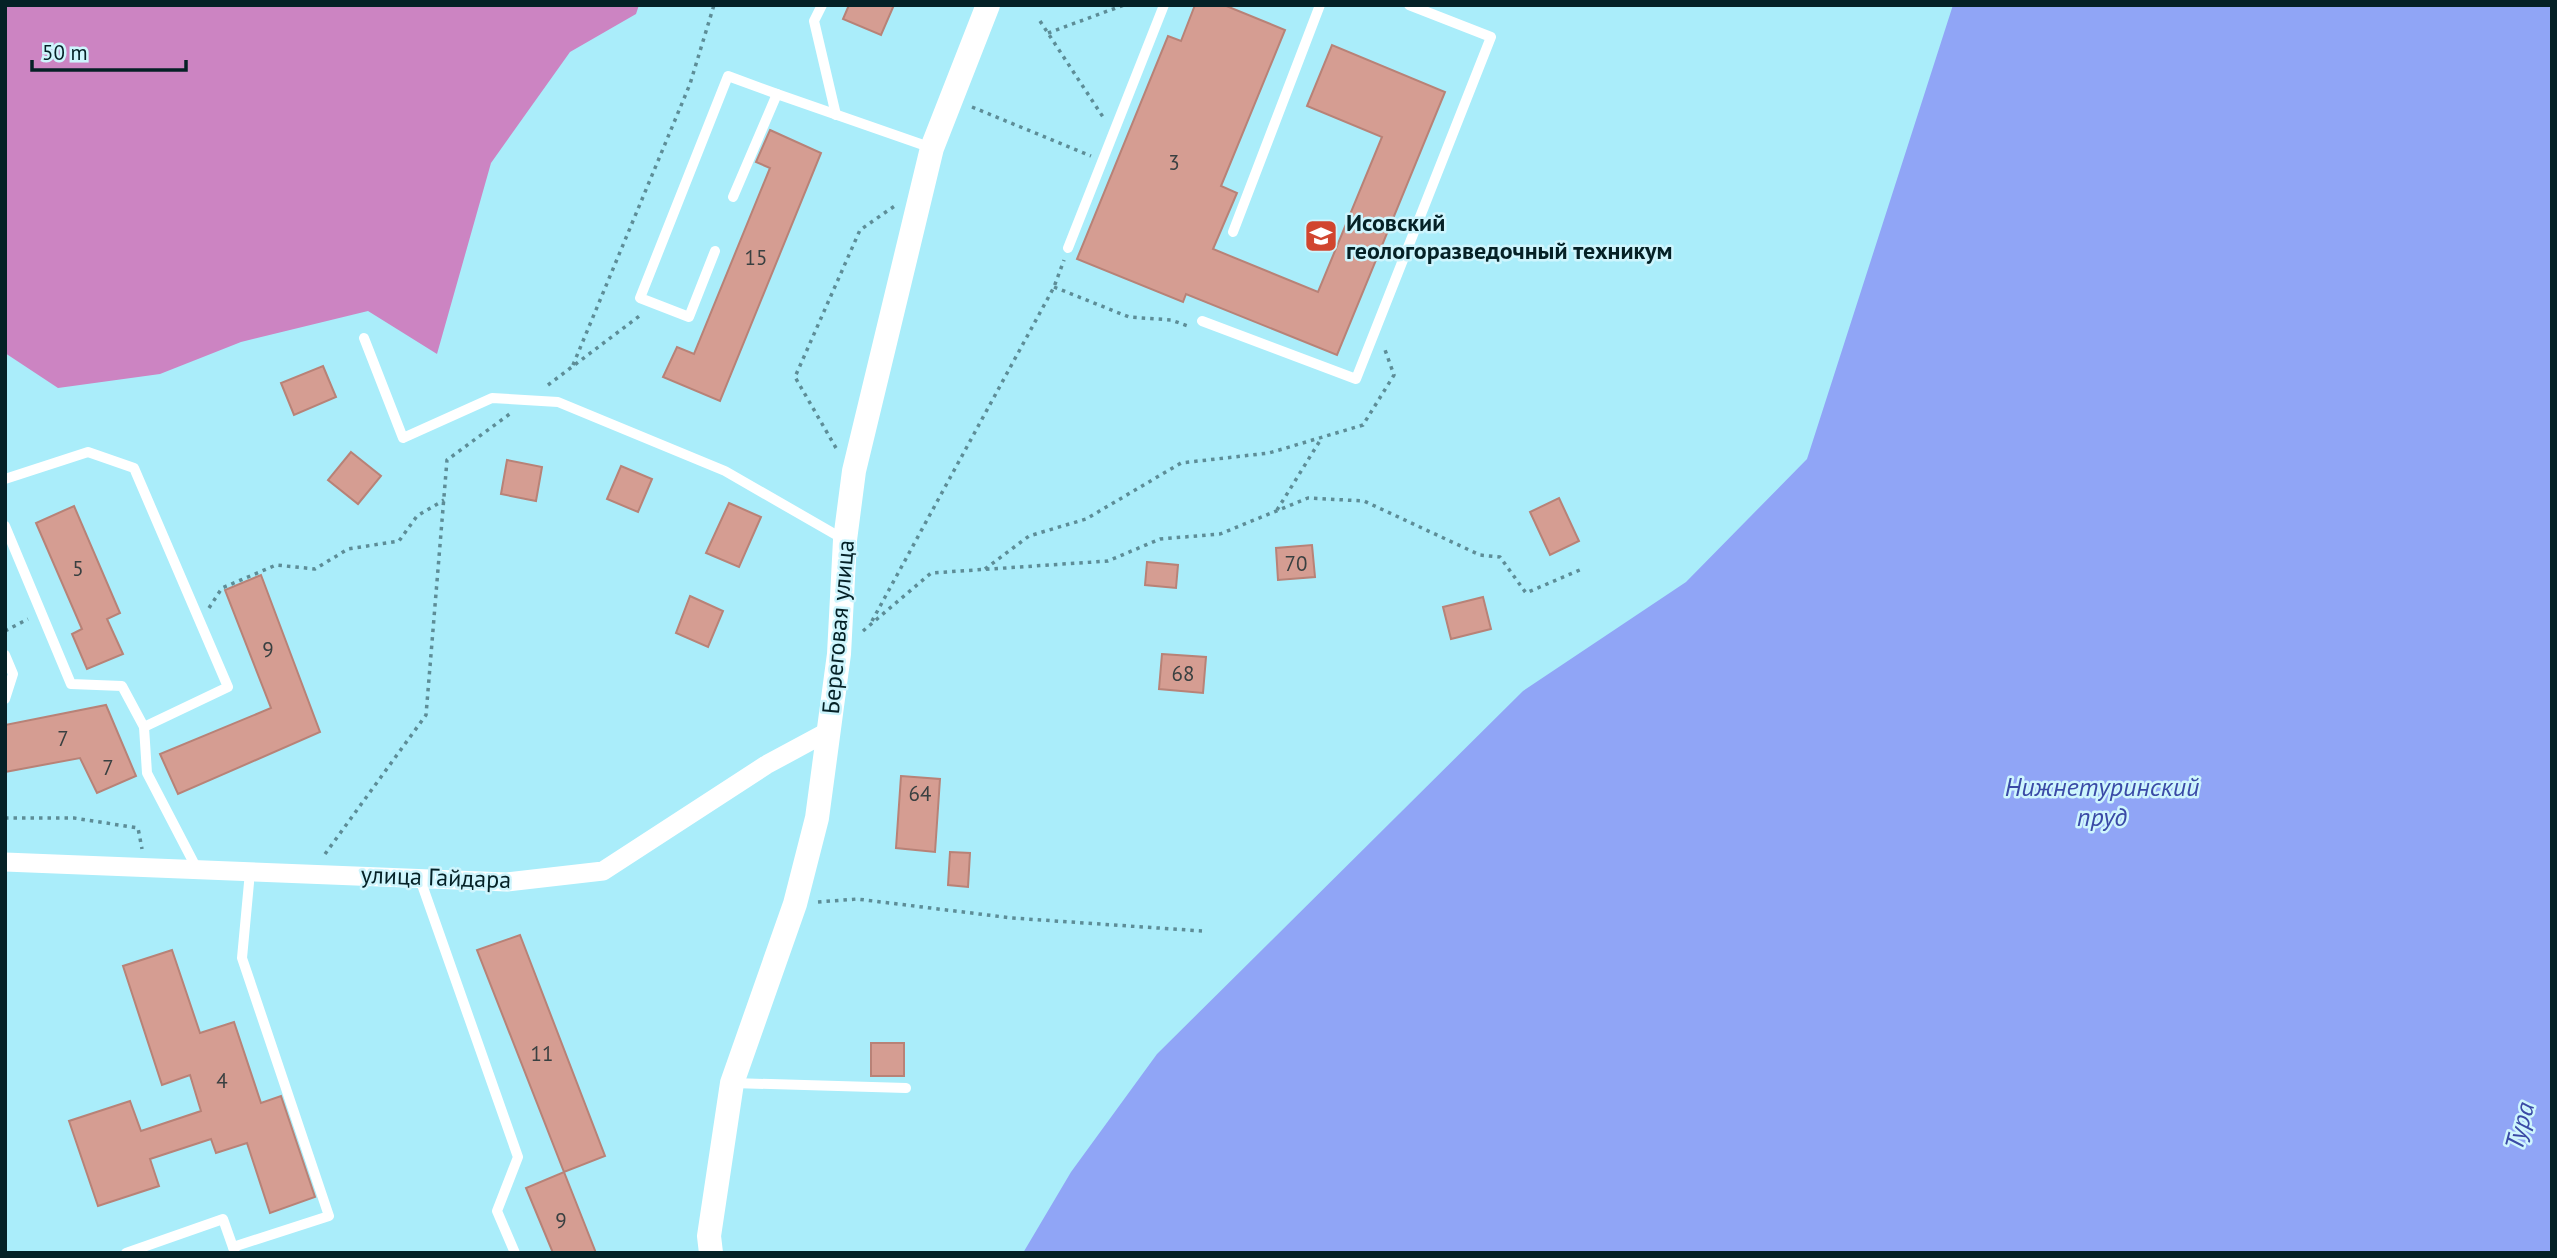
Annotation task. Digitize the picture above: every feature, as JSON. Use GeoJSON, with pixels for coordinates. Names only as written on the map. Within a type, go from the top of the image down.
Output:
{"type":"FeatureCollection","features":[{"type":"Feature","properties":{"kind":"street","name":"Береговая улица"},"geometry":{"type":"LineString","coordinates":[[711,1253],[709,1236],[732,1083],[795,904],[817,818],[839,654],[845,540],[853,477],[932,148],[988,5]]}},
{"type":"Feature","properties":{"kind":"street","name":"улица Гайдара"},"geometry":{"type":"LineString","coordinates":[[5,862],[507,882],[603,871],[766,765],[827,732]]}},
{"type":"Feature","properties":{"kind":"lane"},"geometry":{"type":"LineString","coordinates":[[822,5],[814,21],[836,115]]}},
{"type":"Feature","properties":{"kind":"lane"},"geometry":{"type":"LineString","coordinates":[[1068,248],[1164,5]]}},
{"type":"Feature","properties":{"kind":"lane"},"geometry":{"type":"LineString","coordinates":[[1233,232],[1320,5]]}},
{"type":"Feature","properties":{"kind":"lane"},"geometry":{"type":"LineString","coordinates":[[1202,321],[1356,379],[1491,37],[1409,5]]}},
{"type":"Feature","properties":{"kind":"lane"},"geometry":{"type":"LineString","coordinates":[[715,251],[689,317],[640,298],[728,76],[932,148]]}},
{"type":"Feature","properties":{"kind":"lane"},"geometry":{"type":"LineString","coordinates":[[733,197],[777,94]]}},
{"type":"Feature","properties":{"kind":"lane"},"geometry":{"type":"LineString","coordinates":[[364,338],[402,438],[492,398],[558,402],[725,471],[845,540]]}},
{"type":"Feature","properties":{"kind":"lane"},"geometry":{"type":"LineString","coordinates":[[5,479],[88,452],[134,468],[198,624],[228,687],[144,727]]}},
{"type":"Feature","properties":{"kind":"lane"},"geometry":{"type":"LineString","coordinates":[[5,526],[71,684],[122,686],[144,727],[146,773],[198,870]]}},
{"type":"Feature","properties":{"kind":"lane"},"geometry":{"type":"LineString","coordinates":[[5,655],[13,674],[5,699]]}},
{"type":"Feature","properties":{"kind":"lane"},"geometry":{"type":"LineString","coordinates":[[126,1253],[223,1219],[234,1250],[329,1216],[242,958],[250,872]]}},
{"type":"Feature","properties":{"kind":"lane"},"geometry":{"type":"LineString","coordinates":[[419,878],[518,1157],[497,1210],[515,1253]]}},
{"type":"Feature","properties":{"kind":"lane"},"geometry":{"type":"LineString","coordinates":[[732,1083],[906,1088]]}},
{"type":"Feature","properties":{"kind":"path"},"geometry":{"type":"LineString","coordinates":[[573,366],[690,84],[714,5]]}},
{"type":"Feature","properties":{"kind":"path"},"geometry":{"type":"LineString","coordinates":[[1048,33],[1125,5]]}},
{"type":"Feature","properties":{"kind":"path"},"geometry":{"type":"LineString","coordinates":[[1040,21],[1113,134]]}},
{"type":"Feature","properties":{"kind":"path"},"geometry":{"type":"LineString","coordinates":[[853,477],[796,377],[860,229],[892,205],[919,203]]}},
{"type":"Feature","properties":{"kind":"path"},"geometry":{"type":"LineString","coordinates":[[871,623],[1054,286],[1068,248]]}},
{"type":"Feature","properties":{"kind":"path"},"geometry":{"type":"LineString","coordinates":[[1054,286],[1129,317],[1171,320],[1191,327],[1202,321]]}},
{"type":"Feature","properties":{"kind":"path"},"geometry":{"type":"LineString","coordinates":[[324,856],[426,715],[447,460],[654,304]]}},
{"type":"Feature","properties":{"kind":"path"},"geometry":{"type":"LineString","coordinates":[[985,569],[1029,536],[1086,519],[1181,463],[1269,453],[1363,425],[1394,375],[1377,325]]}},
{"type":"Feature","properties":{"kind":"path"},"geometry":{"type":"LineString","coordinates":[[1276,511],[1322,437]]}},
{"type":"Feature","properties":{"kind":"path"},"geometry":{"type":"LineString","coordinates":[[839,654],[871,623],[931,573],[1108,561],[1160,539],[1220,534],[1308,498],[1364,500],[1480,555],[1500,557],[1526,593],[1582,569]]}},
{"type":"Feature","properties":{"kind":"path"},"geometry":{"type":"LineString","coordinates":[[198,624],[222,588],[276,565],[314,569],[348,549],[399,541],[416,516],[444,500]]}},
{"type":"Feature","properties":{"kind":"path"},"geometry":{"type":"LineString","coordinates":[[5,631],[41,612]]}},
{"type":"Feature","properties":{"kind":"path"},"geometry":{"type":"LineString","coordinates":[[5,818],[74,818],[138,828],[144,858]]}},
{"type":"Feature","properties":{"kind":"path"},"geometry":{"type":"LineString","coordinates":[[795,904],[856,899],[1012,918],[1202,931]]}},
{"type":"Feature","properties":{"kind":"shaded area"},"geometry":{"type":"Polygon","coordinates":[[[5,5],[639,5],[636,14],[570,52],[491,163],[437,354],[368,311],[241,342],[160,374],[58,388],[5,353],[5,5]]]}},
{"type":"Feature","properties":{"kind":"water","name":"Нижнетуринский пруд"},"geometry":{"type":"Polygon","coordinates":[[[1953,5],[2552,5],[2552,1253],[1023,1253],[1071,1172],[1157,1054],[1523,691],[1686,582],[1807,459],[1953,5]]]}},
{"type":"Feature","properties":{"kind":"building"},"geometry":{"type":"Polygon","coordinates":[[[849,5],[894,5],[881,35],[843,19],[849,5]]]}},
{"type":"Feature","properties":{"kind":"building"},"geometry":{"type":"Polygon","coordinates":[[[1195,5],[1224,5],[1285,30],[1221,186],[1237,193],[1213,249],[1318,292],[1382,137],[1307,106],[1332,45],[1445,92],[1337,355],[1186,294],[1183,302],[1077,259],[1168,36],[1181,41],[1195,5]]]}},
{"type":"Feature","properties":{"kind":"building"},"geometry":{"type":"Polygon","coordinates":[[[770,130],[821,153],[720,401],[663,377],[677,347],[694,354],[770,168],[756,162],[770,130]]]}},
{"type":"Feature","properties":{"kind":"building"},"geometry":{"type":"Polygon","coordinates":[[[323,366],[336,397],[294,415],[281,383],[323,366]]]}},
{"type":"Feature","properties":{"kind":"building"},"geometry":{"type":"Polygon","coordinates":[[[351,452],[381,476],[358,504],[328,480],[351,452]]]}},
{"type":"Feature","properties":{"kind":"building"},"geometry":{"type":"Polygon","coordinates":[[[507,460],[542,467],[536,501],[501,494],[507,460]]]}},
{"type":"Feature","properties":{"kind":"building"},"geometry":{"type":"Polygon","coordinates":[[[621,466],[652,479],[638,512],[607,499],[621,466]]]}},
{"type":"Feature","properties":{"kind":"building"},"geometry":{"type":"Polygon","coordinates":[[[1559,498],[1579,541],[1550,555],[1530,512],[1559,498]]]}},
{"type":"Feature","properties":{"kind":"building"},"geometry":{"type":"Polygon","coordinates":[[[729,503],[761,517],[739,567],[706,553],[729,503]]]}},
{"type":"Feature","properties":{"kind":"building"},"geometry":{"type":"Polygon","coordinates":[[[74,506],[120,613],[107,619],[123,654],[87,669],[72,634],[82,629],[36,523],[74,506]]]}},
{"type":"Feature","properties":{"kind":"building"},"geometry":{"type":"Polygon","coordinates":[[[1312,545],[1315,577],[1278,580],[1276,548],[1312,545]]]}},
{"type":"Feature","properties":{"kind":"building"},"geometry":{"type":"Polygon","coordinates":[[[1147,562],[1178,565],[1176,588],[1145,585],[1147,562]]]}},
{"type":"Feature","properties":{"kind":"building"},"geometry":{"type":"Polygon","coordinates":[[[261,575],[320,732],[178,794],[160,754],[271,708],[225,590],[261,575]]]}},
{"type":"Feature","properties":{"kind":"building"},"geometry":{"type":"Polygon","coordinates":[[[690,596],[723,611],[708,647],[676,633],[690,596]]]}},
{"type":"Feature","properties":{"kind":"building"},"geometry":{"type":"Polygon","coordinates":[[[1483,597],[1491,629],[1451,639],[1443,607],[1483,597]]]}},
{"type":"Feature","properties":{"kind":"building"},"geometry":{"type":"Polygon","coordinates":[[[1162,654],[1206,657],[1203,693],[1159,689],[1162,654]]]}},
{"type":"Feature","properties":{"kind":"building"},"geometry":{"type":"Polygon","coordinates":[[[106,705],[136,776],[97,793],[80,758],[5,772],[5,725],[106,705]]]}},
{"type":"Feature","properties":{"kind":"building"},"geometry":{"type":"Polygon","coordinates":[[[901,776],[940,779],[935,852],[896,848],[901,776]]]}},
{"type":"Feature","properties":{"kind":"building"},"geometry":{"type":"Polygon","coordinates":[[[950,852],[970,853],[968,887],[948,885],[950,852]]]}},
{"type":"Feature","properties":{"kind":"building"},"geometry":{"type":"Polygon","coordinates":[[[520,935],[605,1156],[564,1172],[477,950],[520,935]]]}},
{"type":"Feature","properties":{"kind":"building"},"geometry":{"type":"Polygon","coordinates":[[[172,950],[200,1033],[234,1022],[261,1103],[281,1096],[315,1197],[270,1213],[247,1143],[216,1153],[211,1139],[150,1159],[159,1186],[98,1206],[69,1121],[130,1101],[141,1131],[201,1111],[190,1075],[162,1085],[123,966],[172,950]]]}},
{"type":"Feature","properties":{"kind":"building"},"geometry":{"type":"Polygon","coordinates":[[[871,1043],[904,1043],[904,1076],[871,1076],[871,1043]]]}},
{"type":"Feature","properties":{"kind":"building"},"geometry":{"type":"Polygon","coordinates":[[[564,1172],[596,1253],[553,1253],[526,1188],[564,1172]]]}},
{"type":"Feature","properties":{"kind":"place","name":"Исовский геологоразведочный техникум"},"geometry":{"type":"Point","coordinates":[1321,236]}},
{"type":"Feature","properties":{"kind":"water label","name":"Тура"},"geometry":{"type":"Point","coordinates":[2519,1126]}}]}
